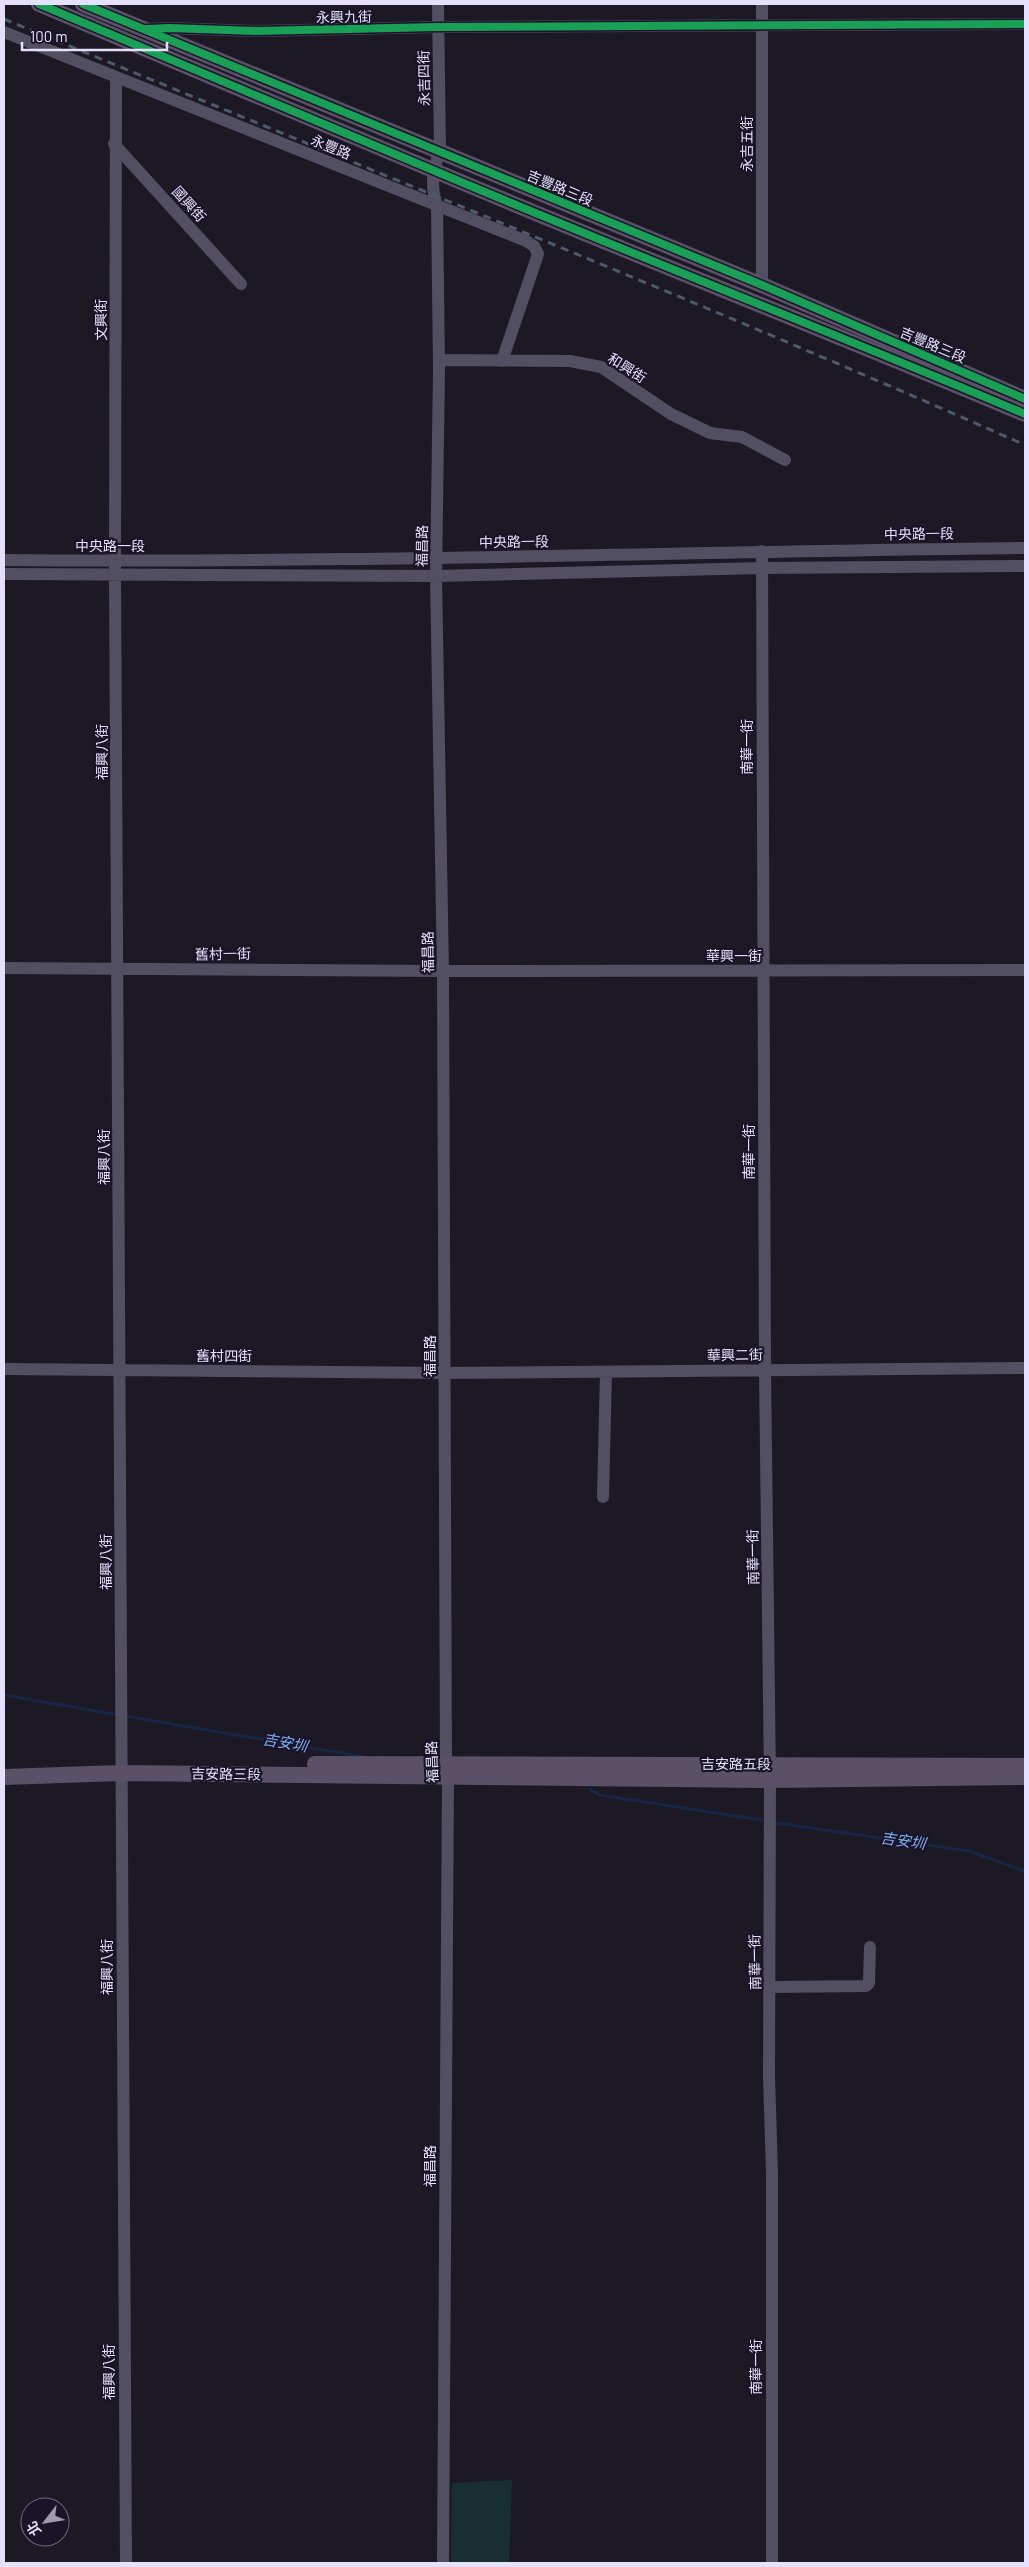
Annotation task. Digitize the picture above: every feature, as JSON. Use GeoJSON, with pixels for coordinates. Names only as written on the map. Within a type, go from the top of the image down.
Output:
{"type":"FeatureCollection","features":[{"type":"Feature","properties":{"kind":"main road","name":"吉豐路三段"},"geometry":{"type":"LineString","coordinates":[[39,4],[322,121],[433,170],[1025,414]]}},
{"type":"Feature","properties":{"kind":"main road","name":"吉豐路三段"},"geometry":{"type":"LineString","coordinates":[[83,4],[762,285],[1025,399]]}},
{"type":"Feature","properties":{"kind":"main road","name":"吉安路五段"},"geometry":{"type":"LineString","coordinates":[[769,1772],[1025,1766]]}},
{"type":"Feature","properties":{"kind":"main road","name":"吉安路三段"},"geometry":{"type":"LineString","coordinates":[[4,1768],[447,1771]]}},
{"type":"Feature","properties":{"kind":"main road","name":"吉安路三段"},"geometry":{"type":"LineString","coordinates":[[4,1777],[121,1769]]}},
{"type":"Feature","properties":{"kind":"main road","name":"吉安路五段"},"geometry":{"type":"LineString","coordinates":[[447,1771],[769,1772],[1025,1777]]}},
{"type":"Feature","properties":{"kind":"street","name":"永吉四街"},"geometry":{"type":"LineString","coordinates":[[438,4],[440,151]]}},
{"type":"Feature","properties":{"kind":"street","name":"永吉五街"},"geometry":{"type":"LineString","coordinates":[[762,4],[762,285]]}},
{"type":"Feature","properties":{"kind":"street","name":"永興九街"},"geometry":{"type":"LineString","coordinates":[[144,29],[256,31],[1025,24]]}},
{"type":"Feature","properties":{"kind":"street","name":"永豐路"},"geometry":{"type":"LineString","coordinates":[[4,32],[437,205],[534,246],[538,254],[502,361]]}},
{"type":"Feature","properties":{"kind":"street","name":"文興街"},"geometry":{"type":"LineString","coordinates":[[116,78],[114,144],[116,568]]}},
{"type":"Feature","properties":{"kind":"street","name":"國興街"},"geometry":{"type":"LineString","coordinates":[[114,144],[241,284]]}},
{"type":"Feature","properties":{"kind":"street","name":"福昌路"},"geometry":{"type":"LineString","coordinates":[[440,151],[433,170],[433,195],[437,205],[439,360],[436,576],[443,971],[447,1771],[442,2563]]}},
{"type":"Feature","properties":{"kind":"street","name":"和興街"},"geometry":{"type":"LineString","coordinates":[[439,360],[570,361],[601,367],[671,414],[710,433],[742,437],[784,460]]}},
{"type":"Feature","properties":{"kind":"street","name":"中央路一段"},"geometry":{"type":"LineString","coordinates":[[4,574],[116,568],[436,559],[762,551],[1025,548]]}},
{"type":"Feature","properties":{"kind":"street","name":"南華一街"},"geometry":{"type":"LineString","coordinates":[[762,551],[772,2563]]}},
{"type":"Feature","properties":{"kind":"street","name":"中央路一段"},"geometry":{"type":"LineString","coordinates":[[4,560],[116,568],[436,576],[762,568],[1025,566]]}},
{"type":"Feature","properties":{"kind":"street","name":"福興八街"},"geometry":{"type":"LineString","coordinates":[[116,568],[126,2563]]}},
{"type":"Feature","properties":{"kind":"street","name":"舊村一街"},"geometry":{"type":"LineString","coordinates":[[4,968],[443,971]]}},
{"type":"Feature","properties":{"kind":"street","name":"華興一街"},"geometry":{"type":"LineString","coordinates":[[443,971],[1025,970]]}},
{"type":"Feature","properties":{"kind":"street","name":"華興二街"},"geometry":{"type":"LineString","coordinates":[[445,1372],[1025,1368]]}},
{"type":"Feature","properties":{"kind":"street","name":"舊村四街"},"geometry":{"type":"LineString","coordinates":[[4,1369],[445,1372]]}},
{"type":"Feature","properties":{"kind":"street"},"geometry":{"type":"LineString","coordinates":[[603,1497],[606,1372]]}},
{"type":"Feature","properties":{"kind":"street"},"geometry":{"type":"LineString","coordinates":[[770,1987],[866,1986],[869,1983],[870,1947]]}},
{"type":"Feature","properties":{"kind":"green space"},"geometry":{"type":"Polygon","coordinates":[[[512,2480],[509,2563],[451,2563],[452,2483],[512,2480]]]}},
{"type":"Feature","properties":{"kind":"waterway","name":"吉安圳"},"geometry":{"type":"LineString","coordinates":[[4,1695],[119,1715]]}},
{"type":"Feature","properties":{"kind":"waterway","name":"吉安圳"},"geometry":{"type":"LineString","coordinates":[[125,1716],[365,1757]]}},
{"type":"Feature","properties":{"kind":"waterway","name":"吉安圳"},"geometry":{"type":"LineString","coordinates":[[591,1790],[600,1795],[761,1820]]}},
{"type":"Feature","properties":{"kind":"waterway","name":"吉安圳"},"geometry":{"type":"LineString","coordinates":[[777,1823],[969,1851],[1025,1871]]}},
{"type":"Feature","properties":{"kind":"railway"},"geometry":{"type":"LineString","coordinates":[[4,19],[644,282],[1025,445]]}},
{"type":"Feature","properties":{"kind":"cycle path"},"geometry":{"type":"LineString","coordinates":[[39,4],[509,202],[1025,414]]}},
{"type":"Feature","properties":{"kind":"cycle path"},"geometry":{"type":"LineString","coordinates":[[83,4],[762,285],[1025,399]]}},
{"type":"Feature","properties":{"kind":"cycle path"},"geometry":{"type":"LineString","coordinates":[[147,29],[256,31],[438,27],[1025,24]]}}]}
